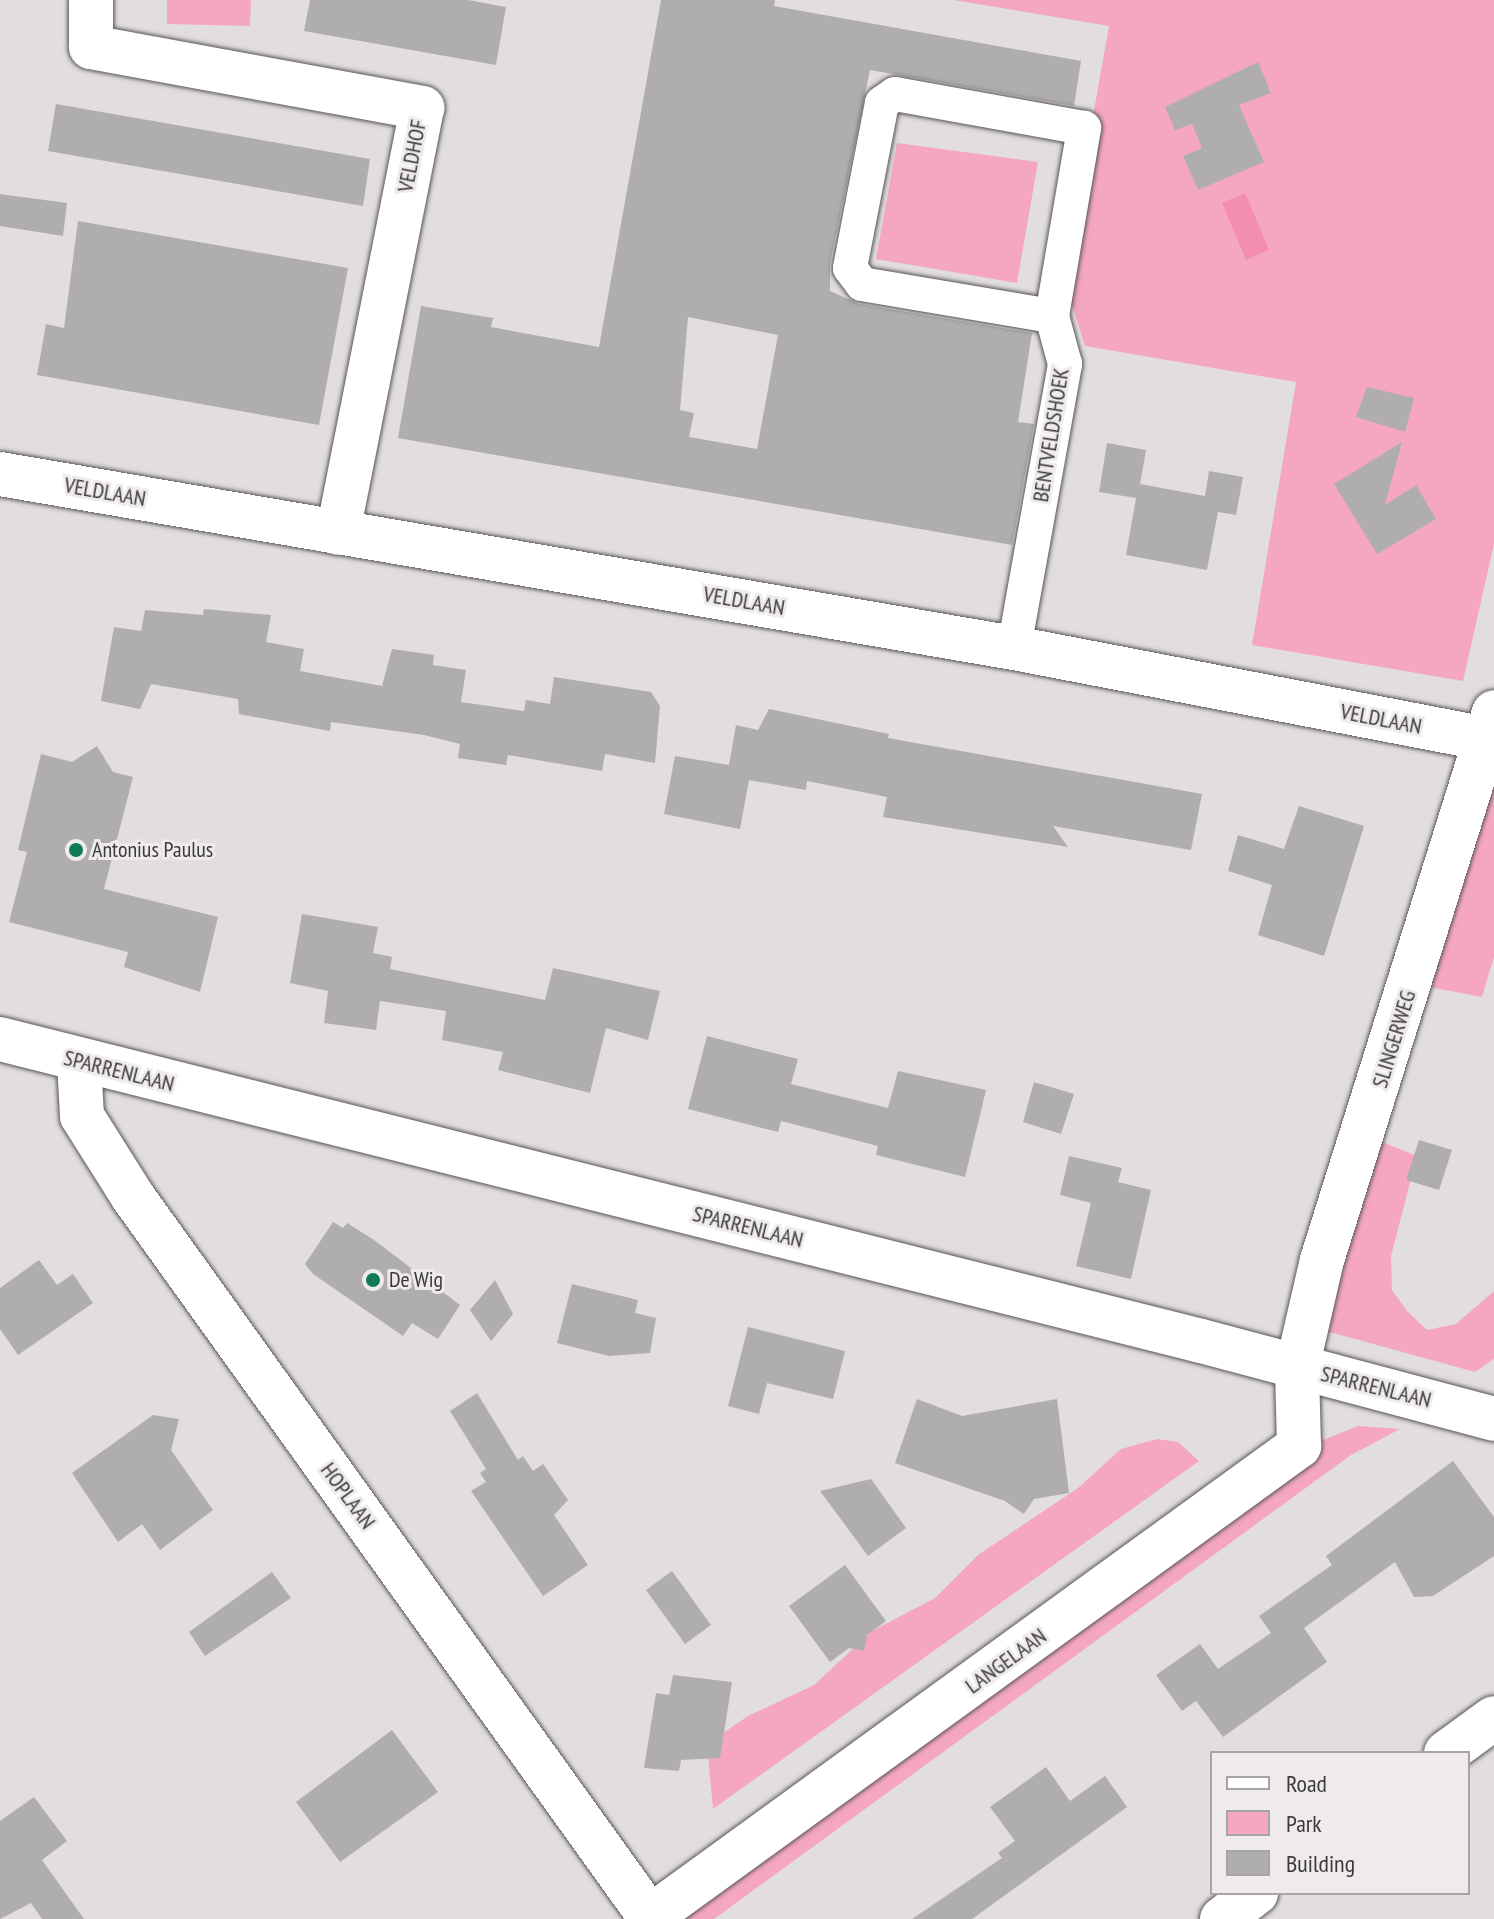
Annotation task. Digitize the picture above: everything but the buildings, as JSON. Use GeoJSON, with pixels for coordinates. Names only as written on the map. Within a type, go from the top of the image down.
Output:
{"type":"FeatureCollection","features":[{"type":"Feature","properties":{"kind":"street","name":"VELDHOF"},"geometry":{"type":"LineString","coordinates":[[91,0],[91,47],[422,108],[338,533]]}},
{"type":"Feature","properties":{"kind":"street","name":"BENTVELDSHOEK"},"geometry":{"type":"LineString","coordinates":[[1014,648],[1065,364],[1052,316],[1084,128],[895,94],[882,103],[850,268],[862,284],[1052,316]]}},
{"type":"Feature","properties":{"kind":"street","name":"VELDLAAN"},"geometry":{"type":"LineString","coordinates":[[0,474],[1014,648],[1490,725]]}},
{"type":"Feature","properties":{"kind":"street","name":"SLINGERWEG"},"geometry":{"type":"LineString","coordinates":[[1297,1368],[1322,1260],[1490,725]]}},
{"type":"Feature","properties":{"kind":"street","name":"SPARRENLAAN"},"geometry":{"type":"LineString","coordinates":[[0,1039],[79,1062],[1494,1419]]}},
{"type":"Feature","properties":{"kind":"street","name":"HOPLAAN"},"geometry":{"type":"LineString","coordinates":[[79,1062],[82,1116],[133,1197],[649,1918]]}},
{"type":"Feature","properties":{"kind":"street","name":"LANGELAAN"},"geometry":{"type":"LineString","coordinates":[[649,1918],[1299,1446],[1297,1368]]}},
{"type":"Feature","properties":{"kind":"street"},"geometry":{"type":"LineString","coordinates":[[1449,1751],[1494,1718]]}},
{"type":"Feature","properties":{"kind":"street"},"geometry":{"type":"LineString","coordinates":[[1222,1919],[1253,1895]]}},
{"type":"Feature","properties":{"kind":"green space"},"geometry":{"type":"Polygon","coordinates":[[[167,0],[251,0],[250,26],[167,24],[167,0]]]}},
{"type":"Feature","properties":{"kind":"green space"},"geometry":{"type":"Polygon","coordinates":[[[954,0],[1494,0],[1494,544],[1463,681],[1252,645],[1296,382],[1085,346],[1064,280],[1109,26],[954,0]]]}},
{"type":"Feature","properties":{"kind":"green space"},"geometry":{"type":"Polygon","coordinates":[[[897,143],[1038,162],[1017,283],[876,259],[897,143]]]}},
{"type":"Feature","properties":{"kind":"green space"},"geometry":{"type":"Polygon","coordinates":[[[1494,774],[1494,957],[1482,997],[1424,986],[1494,774]]]}},
{"type":"Feature","properties":{"kind":"green space"},"geometry":{"type":"Polygon","coordinates":[[[1377,1140],[1417,1156],[1391,1256],[1392,1290],[1407,1311],[1427,1330],[1456,1324],[1494,1291],[1494,1359],[1475,1372],[1326,1331],[1377,1140]]]}},
{"type":"Feature","properties":{"kind":"green space"},"geometry":{"type":"Polygon","coordinates":[[[1358,1426],[1400,1429],[1351,1455],[714,1919],[664,1919],[1187,1544],[1323,1440],[1358,1426]]]}},
{"type":"Feature","properties":{"kind":"green space"},"geometry":{"type":"Polygon","coordinates":[[[1157,1439],[1178,1442],[1199,1461],[713,1809],[707,1744],[748,1716],[814,1685],[872,1631],[935,1598],[978,1555],[1078,1488],[1121,1449],[1157,1439]]]}},
{"type":"Feature","properties":{"kind":"shaded area"},"geometry":{"type":"Polygon","coordinates":[[[1245,193],[1269,250],[1246,260],[1222,203],[1245,193]]]}},
{"type":"Feature","properties":{"kind":"place","name":"Antonius Paulus"},"geometry":{"type":"Point","coordinates":[76,850]}},
{"type":"Feature","properties":{"kind":"place","name":"De Wig"},"geometry":{"type":"Point","coordinates":[373,1280]}}]}
